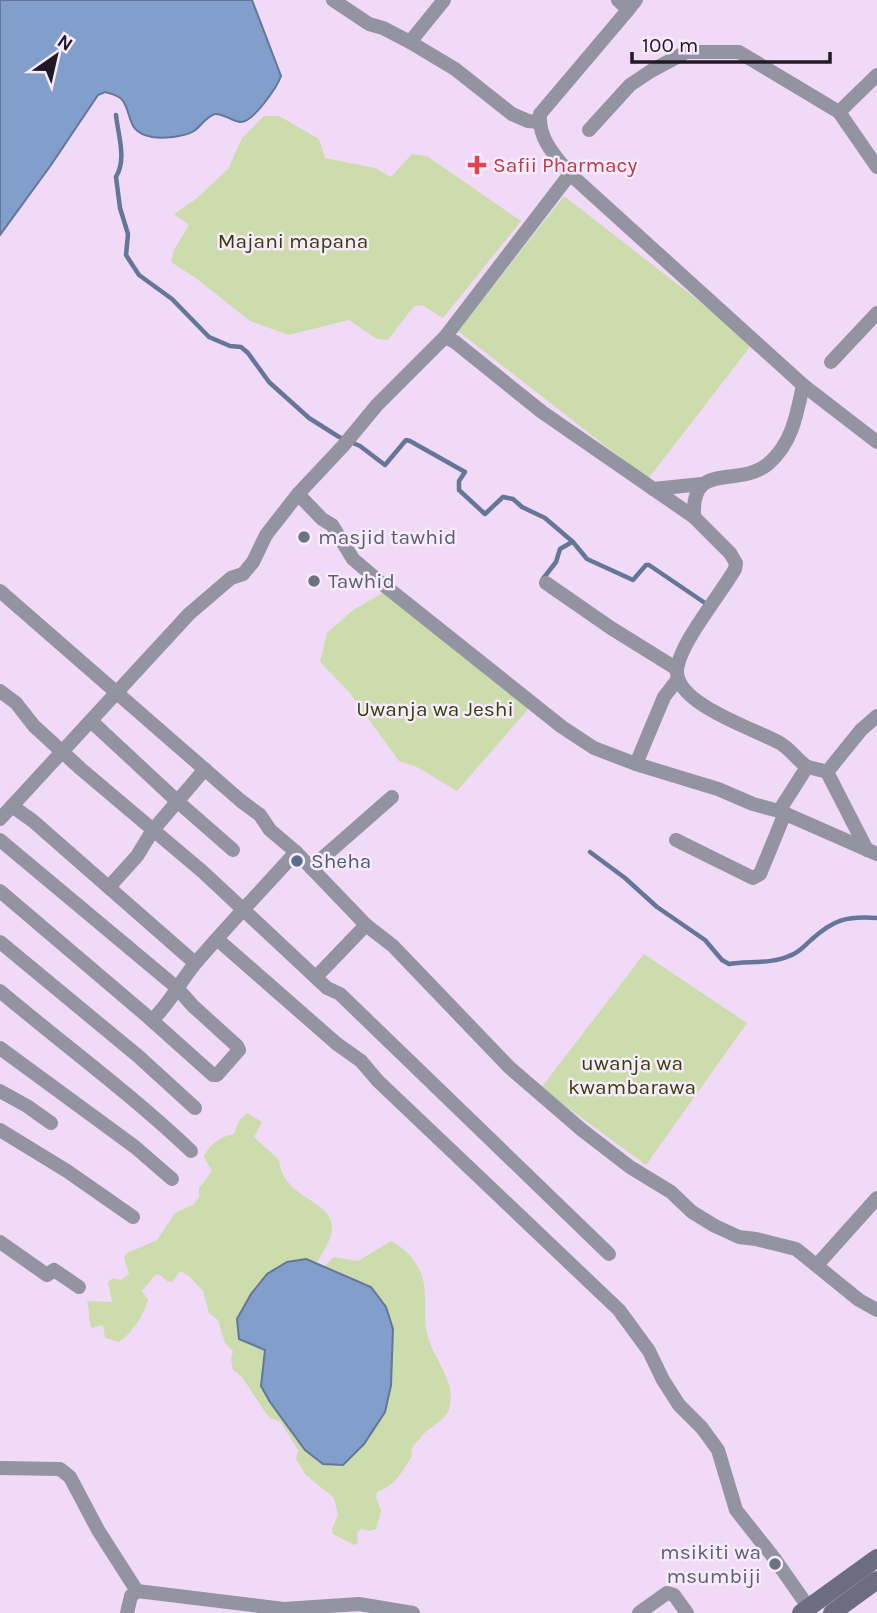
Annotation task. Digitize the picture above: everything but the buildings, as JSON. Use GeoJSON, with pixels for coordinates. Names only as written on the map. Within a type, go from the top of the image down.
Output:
{"type":"FeatureCollection","features":[{"type":"Feature","properties":{"kind":"main road"},"geometry":{"type":"LineString","coordinates":[[805,1610],[877,1558]]}},
{"type":"Feature","properties":{"kind":"main road"},"geometry":{"type":"LineString","coordinates":[[832,1613],[877,1580]]}},
{"type":"Feature","properties":{"kind":"street"},"geometry":{"type":"LineString","coordinates":[[333,0],[369,24],[410,42],[455,69],[512,114],[527,121],[539,122]]}},
{"type":"Feature","properties":{"kind":"street"},"geometry":{"type":"LineString","coordinates":[[410,42],[444,0]]}},
{"type":"Feature","properties":{"kind":"street"},"geometry":{"type":"LineString","coordinates":[[627,3],[540,114],[539,122],[550,149],[570,174],[803,385],[877,442]]}},
{"type":"Feature","properties":{"kind":"street"},"geometry":{"type":"LineString","coordinates":[[589,130],[630,85],[686,52],[739,52],[839,112],[877,167]]}},
{"type":"Feature","properties":{"kind":"street"},"geometry":{"type":"LineString","coordinates":[[839,112],[877,75]]}},
{"type":"Feature","properties":{"kind":"street"},"geometry":{"type":"LineString","coordinates":[[0,819],[8,804],[63,751],[189,614],[231,578],[248,568],[267,536],[298,495],[377,405],[445,337],[570,174]]}},
{"type":"Feature","properties":{"kind":"street"},"geometry":{"type":"LineString","coordinates":[[831,362],[877,313]]}},
{"type":"Feature","properties":{"kind":"street"},"geometry":{"type":"LineString","coordinates":[[445,337],[455,342],[532,405],[694,517],[730,552],[736,564],[728,582],[685,648],[678,674],[664,696],[636,764]]}},
{"type":"Feature","properties":{"kind":"street"},"geometry":{"type":"LineString","coordinates":[[653,489],[702,484],[766,466],[794,429],[803,385]]}},
{"type":"Feature","properties":{"kind":"street"},"geometry":{"type":"LineString","coordinates":[[694,517],[696,492],[702,484]]}},
{"type":"Feature","properties":{"kind":"street"},"geometry":{"type":"LineString","coordinates":[[298,495],[322,519],[332,525],[353,559],[562,727],[594,748],[782,812],[872,852]]}},
{"type":"Feature","properties":{"kind":"street"},"geometry":{"type":"LineString","coordinates":[[546,583],[678,674],[685,690],[715,713],[778,741],[789,748],[807,767],[827,772],[872,852]]}},
{"type":"Feature","properties":{"kind":"street"},"geometry":{"type":"LineString","coordinates":[[0,591],[260,815],[270,830],[296,852],[366,925],[393,946],[509,1067],[582,1130],[671,1192],[692,1212],[739,1237],[796,1249],[859,1300],[877,1310]]}},
{"type":"Feature","properties":{"kind":"street"},"geometry":{"type":"LineString","coordinates":[[0,691],[16,703],[34,726],[203,872],[316,977],[340,994],[609,1254]]}},
{"type":"Feature","properties":{"kind":"street"},"geometry":{"type":"LineString","coordinates":[[827,772],[861,730],[877,716]]}},
{"type":"Feature","properties":{"kind":"street"},"geometry":{"type":"LineString","coordinates":[[91,721],[177,802],[233,850]]}},
{"type":"Feature","properties":{"kind":"street"},"geometry":{"type":"LineString","coordinates":[[676,840],[753,878],[760,874],[782,812],[807,767]]}},
{"type":"Feature","properties":{"kind":"street"},"geometry":{"type":"LineString","coordinates":[[109,887],[137,856],[153,830],[205,769]]}},
{"type":"Feature","properties":{"kind":"street"},"geometry":{"type":"LineString","coordinates":[[311,868],[393,797]]}},
{"type":"Feature","properties":{"kind":"street"},"geometry":{"type":"LineString","coordinates":[[8,804],[33,821],[195,963]]}},
{"type":"Feature","properties":{"kind":"street"},"geometry":{"type":"LineString","coordinates":[[0,840],[176,987],[239,1050],[217,1075],[213,1075],[0,891]]}},
{"type":"Feature","properties":{"kind":"street"},"geometry":{"type":"LineString","coordinates":[[152,1020],[163,1010],[176,987],[195,963],[296,852]]}},
{"type":"Feature","properties":{"kind":"street"},"geometry":{"type":"LineString","coordinates":[[316,977],[366,925]]}},
{"type":"Feature","properties":{"kind":"street"},"geometry":{"type":"LineString","coordinates":[[218,939],[337,1044],[361,1061],[378,1081],[619,1310],[635,1329],[679,1405],[702,1428],[718,1450],[736,1510],[774,1558],[805,1610]]}},
{"type":"Feature","properties":{"kind":"street"},"geometry":{"type":"LineString","coordinates":[[0,942],[138,1056],[195,1108]]}},
{"type":"Feature","properties":{"kind":"street"},"geometry":{"type":"LineString","coordinates":[[0,991],[152,1114],[191,1151]]}},
{"type":"Feature","properties":{"kind":"street"},"geometry":{"type":"LineString","coordinates":[[0,1048],[135,1147],[172,1179]]}},
{"type":"Feature","properties":{"kind":"street"},"geometry":{"type":"LineString","coordinates":[[0,1091],[27,1105],[51,1124]]}},
{"type":"Feature","properties":{"kind":"street"},"geometry":{"type":"LineString","coordinates":[[0,1130],[67,1171],[133,1217]]}},
{"type":"Feature","properties":{"kind":"street"},"geometry":{"type":"LineString","coordinates":[[817,1265],[877,1198]]}},
{"type":"Feature","properties":{"kind":"street"},"geometry":{"type":"LineString","coordinates":[[0,1242],[47,1275],[54,1270],[79,1287]]}},
{"type":"Feature","properties":{"kind":"street"},"geometry":{"type":"LineString","coordinates":[[0,1468],[60,1469],[70,1477],[98,1531],[137,1591]]}},
{"type":"Feature","properties":{"kind":"street"},"geometry":{"type":"LineString","coordinates":[[127,1613],[131,1596],[137,1591],[284,1609],[359,1604],[413,1613]]}},
{"type":"Feature","properties":{"kind":"street"},"geometry":{"type":"LineString","coordinates":[[639,1613],[667,1593],[674,1595],[687,1613]]}},
{"type":"Feature","properties":{"kind":"green space","name":"Majani mapana"},"geometry":{"type":"Polygon","coordinates":[[[264,116],[279,116],[319,139],[325,158],[375,168],[391,177],[412,154],[427,156],[521,221],[443,318],[422,305],[414,306],[388,340],[377,339],[349,320],[289,335],[250,321],[171,262],[174,250],[189,225],[174,214],[196,199],[228,169],[242,138],[264,116]]]}},
{"type":"Feature","properties":{"kind":"green space"},"geometry":{"type":"Polygon","coordinates":[[[564,196],[753,343],[648,479],[458,331],[564,196]]]}},
{"type":"Feature","properties":{"kind":"green space","name":"Uwanja wa Jeshi"},"geometry":{"type":"Polygon","coordinates":[[[388,590],[529,708],[457,791],[415,766],[399,761],[349,692],[320,662],[327,633],[353,610],[388,590]]]}},
{"type":"Feature","properties":{"kind":"green space","name":"uwanja wa kwambarawa"},"geometry":{"type":"Polygon","coordinates":[[[644,954],[747,1023],[646,1165],[541,1088],[644,954]]]}},
{"type":"Feature","properties":{"kind":"green space"},"geometry":{"type":"Polygon","coordinates":[[[247,1113],[262,1122],[254,1137],[279,1160],[282,1173],[289,1183],[325,1211],[330,1219],[331,1234],[314,1269],[318,1272],[334,1257],[358,1261],[391,1241],[412,1258],[423,1279],[427,1332],[450,1388],[450,1406],[446,1415],[414,1446],[411,1457],[396,1479],[377,1492],[381,1511],[376,1529],[361,1529],[357,1533],[358,1543],[354,1545],[333,1534],[332,1529],[338,1515],[334,1498],[306,1475],[296,1459],[298,1450],[280,1421],[270,1418],[242,1377],[233,1370],[233,1351],[225,1343],[218,1320],[209,1313],[203,1291],[189,1276],[180,1271],[172,1282],[159,1274],[154,1276],[142,1291],[148,1300],[143,1312],[133,1329],[119,1342],[105,1338],[103,1325],[92,1328],[90,1322],[87,1301],[112,1302],[108,1282],[113,1278],[121,1280],[129,1274],[124,1258],[127,1253],[157,1240],[175,1213],[194,1204],[199,1197],[199,1188],[212,1171],[204,1157],[206,1153],[216,1142],[234,1134],[239,1121],[247,1113]]]}},
{"type":"Feature","properties":{"kind":"water"},"geometry":{"type":"Polygon","coordinates":[[[0,0],[252,0],[281,76],[264,104],[245,121],[240,122],[215,114],[194,131],[173,137],[144,135],[134,127],[121,99],[105,92],[98,95],[0,235],[0,0]]]}},
{"type":"Feature","properties":{"kind":"water"},"geometry":{"type":"Polygon","coordinates":[[[306,1259],[371,1287],[386,1307],[393,1329],[391,1385],[385,1412],[364,1444],[343,1465],[323,1464],[305,1450],[261,1386],[265,1350],[239,1339],[237,1319],[251,1294],[267,1274],[287,1262],[306,1259]]]}},
{"type":"Feature","properties":{"kind":"waterway"},"geometry":{"type":"LineString","coordinates":[[116,115],[121,147],[121,163],[116,177],[120,208],[128,234],[126,255],[139,275],[172,299],[209,337],[230,346],[241,347],[269,382],[309,418],[339,437],[360,446],[385,465],[406,440],[410,441],[465,472],[459,481],[459,490],[485,514],[503,497],[513,499],[522,507],[545,518],[573,542],[587,559],[633,580],[649,565],[705,603]]}},
{"type":"Feature","properties":{"kind":"waterway"},"geometry":{"type":"LineString","coordinates":[[542,580],[556,562],[560,549],[572,542]]}},
{"type":"Feature","properties":{"kind":"waterway"},"geometry":{"type":"LineString","coordinates":[[590,852],[625,878],[657,907],[705,940],[722,960],[729,964],[782,959],[799,951],[834,923],[857,918],[877,918]]}},
{"type":"Feature","properties":{"kind":"place","name":"Safii Pharmacy"},"geometry":{"type":"Point","coordinates":[477,165]}},
{"type":"Feature","properties":{"kind":"place","name":"masjid tawhid"},"geometry":{"type":"Point","coordinates":[304,537]}},
{"type":"Feature","properties":{"kind":"place","name":"Tawhid"},"geometry":{"type":"Point","coordinates":[314,581]}},
{"type":"Feature","properties":{"kind":"place","name":"Sheha"},"geometry":{"type":"Point","coordinates":[297,861]}},
{"type":"Feature","properties":{"kind":"place","name":"msikiti wa msumbiji"},"geometry":{"type":"Point","coordinates":[775,1564]}}]}
